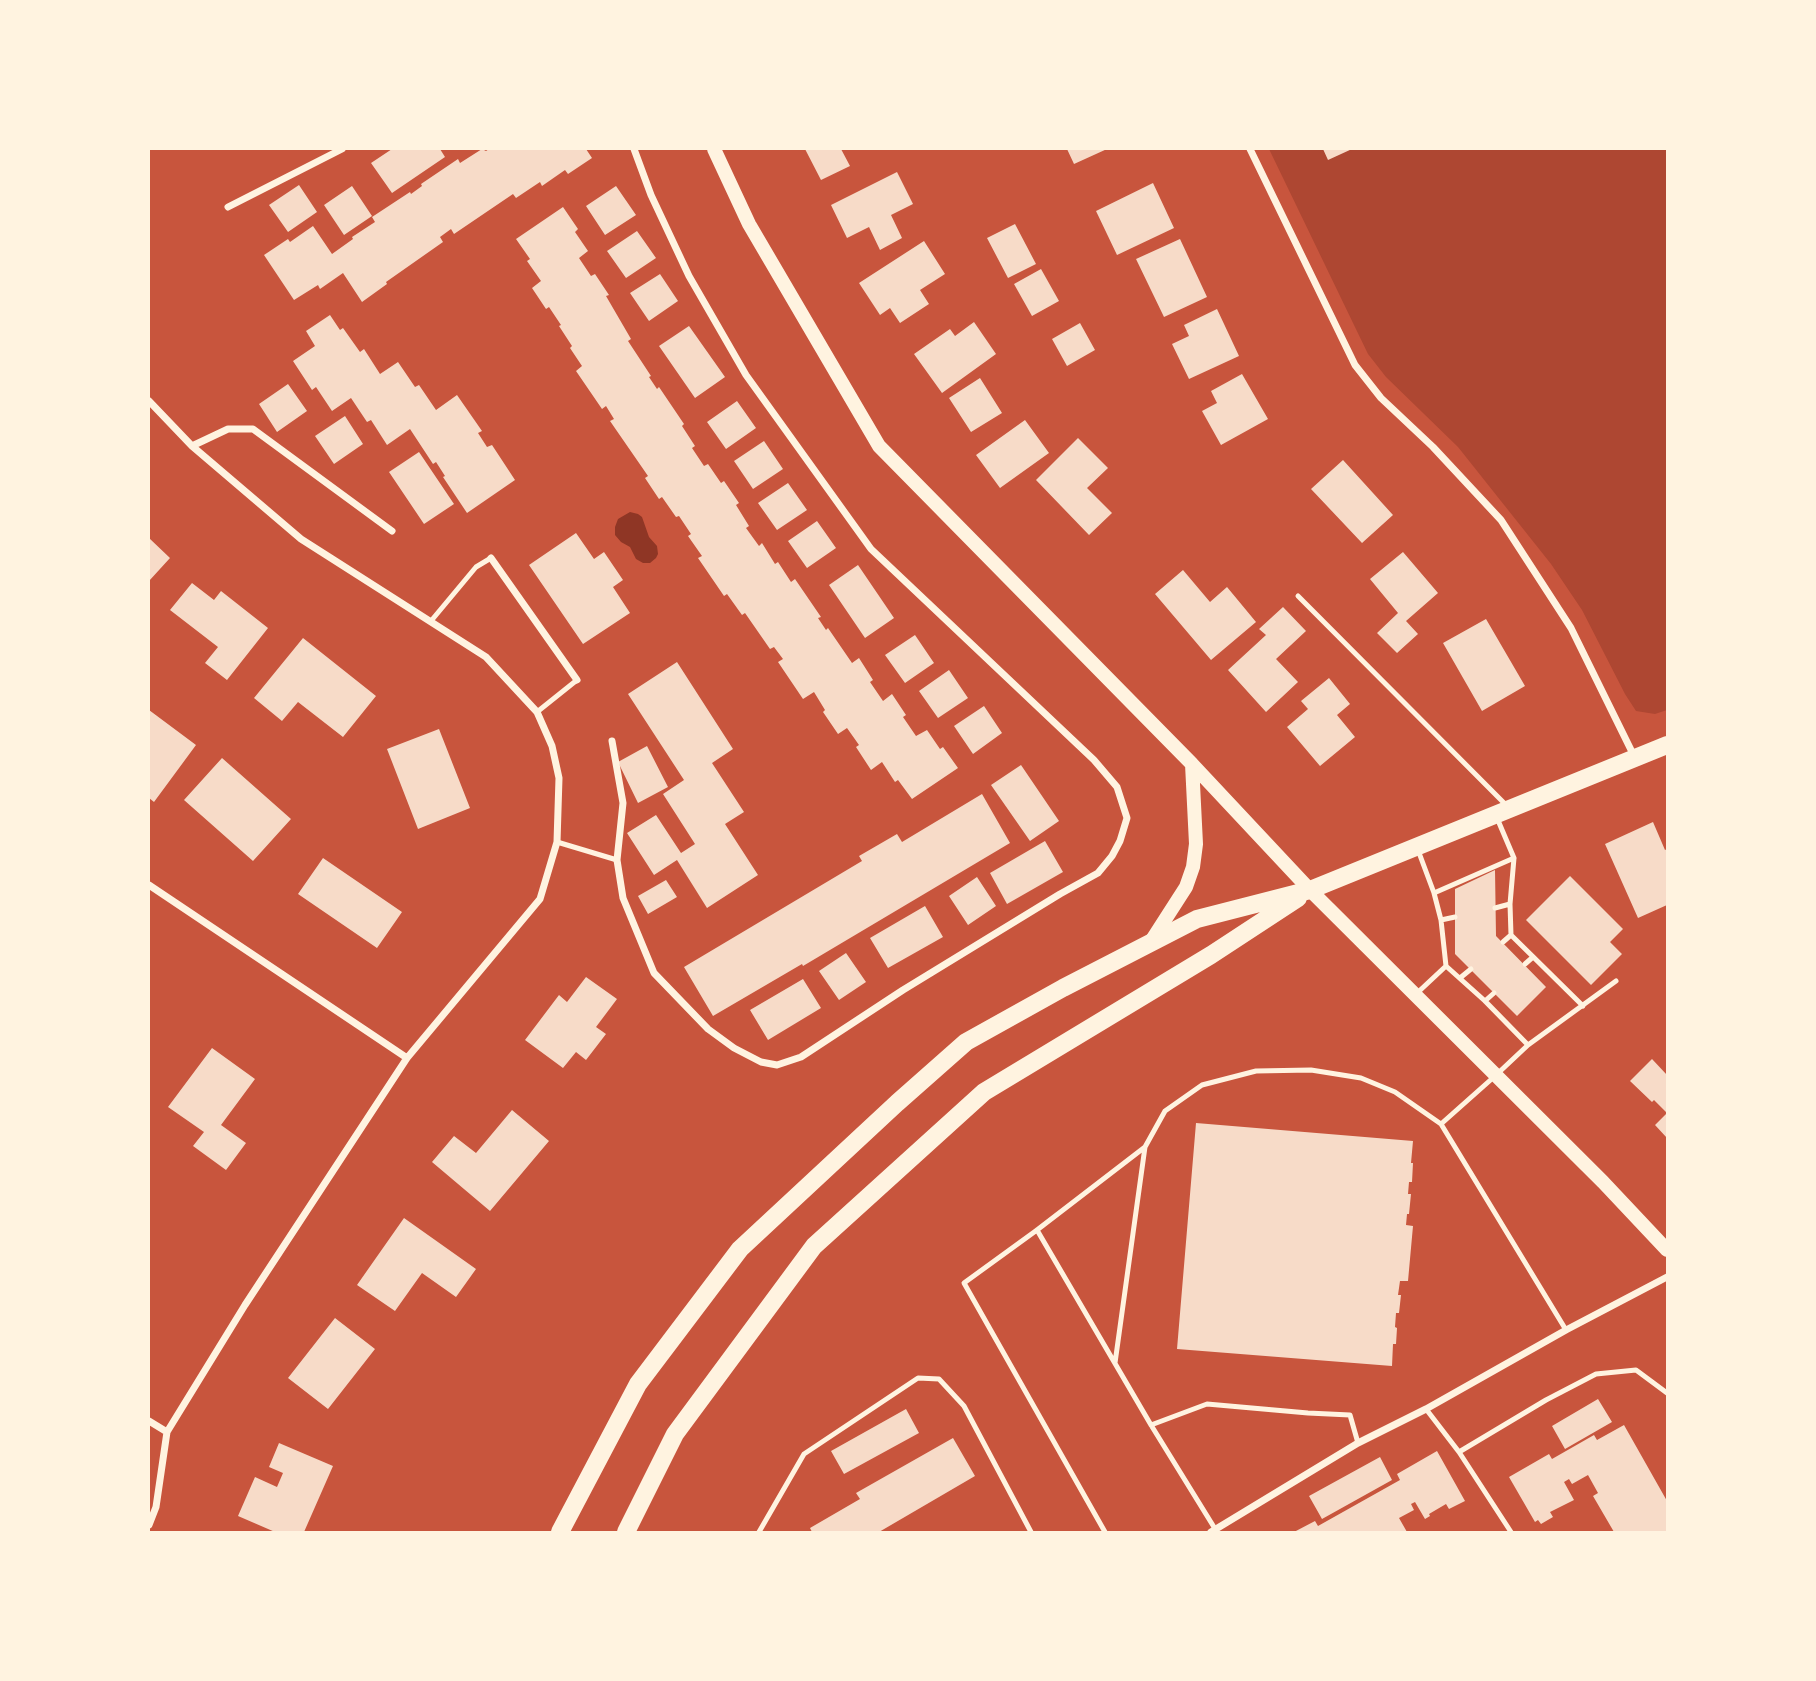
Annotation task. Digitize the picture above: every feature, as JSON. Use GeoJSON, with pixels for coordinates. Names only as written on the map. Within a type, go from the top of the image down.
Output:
{"type":"FeatureCollection","features":[{"type":"Feature","properties":{"kind":"main road"},"geometry":{"type":"LineString","coordinates":[[713,149],[749,224],[879,446],[1192,764],[1310,890],[1664,1243]]}},
{"type":"Feature","properties":{"kind":"main road"},"geometry":{"type":"LineString","coordinates":[[559,1532],[638,1384],[740,1249],[897,1102],[966,1042],[1197,919],[1310,890],[1667,745]]}},
{"type":"Feature","properties":{"kind":"main road"},"geometry":{"type":"LineString","coordinates":[[1149,943],[1186,887],[1193,867],[1196,844],[1192,764]]}},
{"type":"Feature","properties":{"kind":"main road"},"geometry":{"type":"LineString","coordinates":[[626,1532],[675,1434],[814,1246],[984,1092],[1211,956],[1310,890]]}},
{"type":"Feature","properties":{"kind":"street"},"geometry":{"type":"LineString","coordinates":[[228,207],[342,149]]}},
{"type":"Feature","properties":{"kind":"street"},"geometry":{"type":"LineString","coordinates":[[612,741],[623,803],[617,860],[623,898],[654,973],[708,1028],[734,1048],[761,1062],[777,1065],[802,1057],[903,990],[1098,873],[1120,841],[1127,818],[1117,788],[1094,761],[871,550],[746,375],[689,276],[634,149]]}},
{"type":"Feature","properties":{"kind":"street"},"geometry":{"type":"LineString","coordinates":[[1250,149],[1355,365],[1381,398],[1433,447],[1501,520],[1571,628],[1636,759]]}},
{"type":"Feature","properties":{"kind":"street"},"geometry":{"type":"LineString","coordinates":[[149,401],[192,446],[301,539],[486,657],[537,712],[552,746],[559,778],[557,842],[540,899],[407,1058],[245,1305],[167,1433],[156,1507],[149,1525]]}},
{"type":"Feature","properties":{"kind":"street"},"geometry":{"type":"LineString","coordinates":[[192,446],[228,429],[253,429],[392,531]]}},
{"type":"Feature","properties":{"kind":"street"},"geometry":{"type":"LineString","coordinates":[[491,558],[577,680]]}},
{"type":"Feature","properties":{"kind":"street"},"geometry":{"type":"LineString","coordinates":[[149,885],[407,1058]]}},
{"type":"Feature","properties":{"kind":"street"},"geometry":{"type":"LineString","coordinates":[[1215,1532],[1359,1443],[1667,1277]]}},
{"type":"Feature","properties":{"kind":"street"},"geometry":{"type":"LineString","coordinates":[[149,1421],[167,1433]]}},
{"type":"Feature","properties":{"kind":"lane"},"geometry":{"type":"LineString","coordinates":[[431,621],[476,567],[491,558]]}},
{"type":"Feature","properties":{"kind":"lane"},"geometry":{"type":"LineString","coordinates":[[1298,596],[1503,812],[1514,858],[1510,904],[1511,935],[1583,1006]]}},
{"type":"Feature","properties":{"kind":"lane"},"geometry":{"type":"LineString","coordinates":[[537,712],[577,680]]}},
{"type":"Feature","properties":{"kind":"lane"},"geometry":{"type":"LineString","coordinates":[[557,842],[617,860]]}},
{"type":"Feature","properties":{"kind":"lane"},"geometry":{"type":"LineString","coordinates":[[1417,847],[1441,920],[1446,966],[1528,1045]]}},
{"type":"Feature","properties":{"kind":"lane"},"geometry":{"type":"LineString","coordinates":[[1434,893],[1514,858]]}},
{"type":"Feature","properties":{"kind":"lane"},"geometry":{"type":"LineString","coordinates":[[1495,908],[1510,904]]}},
{"type":"Feature","properties":{"kind":"lane"},"geometry":{"type":"LineString","coordinates":[[1441,920],[1455,917]]}},
{"type":"Feature","properties":{"kind":"lane"},"geometry":{"type":"LineString","coordinates":[[1503,942],[1511,935]]}},
{"type":"Feature","properties":{"kind":"lane"},"geometry":{"type":"LineString","coordinates":[[1525,964],[1533,957]]}},
{"type":"Feature","properties":{"kind":"lane"},"geometry":{"type":"LineString","coordinates":[[1415,995],[1446,966]]}},
{"type":"Feature","properties":{"kind":"lane"},"geometry":{"type":"LineString","coordinates":[[1460,978],[1471,969]]}},
{"type":"Feature","properties":{"kind":"lane"},"geometry":{"type":"LineString","coordinates":[[1441,1124],[1528,1045],[1616,981]]}},
{"type":"Feature","properties":{"kind":"lane"},"geometry":{"type":"LineString","coordinates":[[1485,1001],[1494,993]]}},
{"type":"Feature","properties":{"kind":"lane"},"geometry":{"type":"LineString","coordinates":[[1105,1532],[964,1283],[1145,1147],[1166,1111],[1202,1085],[1256,1072],[1311,1070],[1361,1078],[1395,1092],[1441,1124],[1566,1330]]}},
{"type":"Feature","properties":{"kind":"lane"},"geometry":{"type":"LineString","coordinates":[[1115,1363],[1145,1147]]}},
{"type":"Feature","properties":{"kind":"lane"},"geometry":{"type":"LineString","coordinates":[[1037,1230],[1215,1532]]}},
{"type":"Feature","properties":{"kind":"lane"},"geometry":{"type":"LineString","coordinates":[[1459,1452],[1546,1400],[1596,1374],[1636,1370],[1667,1394]]}},
{"type":"Feature","properties":{"kind":"lane"},"geometry":{"type":"LineString","coordinates":[[759,1532],[803,1454],[918,1378],[939,1380],[964,1406],[1031,1532]]}},
{"type":"Feature","properties":{"kind":"lane"},"geometry":{"type":"LineString","coordinates":[[1151,1425],[1207,1404],[1350,1415],[1359,1443]]}},
{"type":"Feature","properties":{"kind":"lane"},"geometry":{"type":"LineString","coordinates":[[1426,1409],[1459,1452],[1511,1532]]}},
{"type":"Feature","properties":{"kind":"shaded area"},"geometry":{"type":"Polygon","coordinates":[[[1269,149],[1667,149],[1667,710],[1655,714],[1636,711],[1582,610],[1551,564],[1458,447],[1386,377],[1368,354],[1269,149]]]}},
{"type":"Feature","properties":{"kind":"shaded area"},"geometry":{"type":"Polygon","coordinates":[[[630,512],[642,517],[649,537],[657,546],[658,554],[650,563],[636,559],[630,547],[615,535],[618,519],[630,512]]]}},
{"type":"Feature","properties":{"kind":"building"},"geometry":{"type":"Polygon","coordinates":[[[392,149],[440,149],[445,157],[392,193],[371,163],[392,149]]]}},
{"type":"Feature","properties":{"kind":"building"},"geometry":{"type":"Polygon","coordinates":[[[482,149],[586,149],[592,158],[568,174],[565,170],[542,186],[540,182],[516,198],[513,194],[454,234],[451,229],[440,237],[443,242],[362,302],[343,273],[320,289],[318,285],[294,300],[264,255],[313,226],[332,254],[375,222],[372,217],[410,192],[411,194],[458,159],[460,163],[482,149]]]}},
{"type":"Feature","properties":{"kind":"building"},"geometry":{"type":"Polygon","coordinates":[[[805,149],[841,149],[850,166],[821,180],[805,149]]]}},
{"type":"Feature","properties":{"kind":"building"},"geometry":{"type":"Polygon","coordinates":[[[1067,149],[1107,149],[1074,164],[1067,149]]]}},
{"type":"Feature","properties":{"kind":"building"},"geometry":{"type":"Polygon","coordinates":[[[1323,149],[1352,149],[1328,160],[1323,149]]]}},
{"type":"Feature","properties":{"kind":"building"},"geometry":{"type":"Polygon","coordinates":[[[897,172],[913,204],[891,215],[902,238],[880,250],[869,227],[847,238],[831,205],[897,172]]]}},
{"type":"Feature","properties":{"kind":"building"},"geometry":{"type":"Polygon","coordinates":[[[1153,183],[1174,228],[1117,255],[1096,211],[1153,183]]]}},
{"type":"Feature","properties":{"kind":"building"},"geometry":{"type":"Polygon","coordinates":[[[299,185],[317,212],[288,232],[269,205],[299,185]]]}},
{"type":"Feature","properties":{"kind":"building"},"geometry":{"type":"Polygon","coordinates":[[[352,186],[372,216],[344,235],[324,205],[352,186]]]}},
{"type":"Feature","properties":{"kind":"building"},"geometry":{"type":"Polygon","coordinates":[[[616,186],[636,215],[605,235],[586,206],[616,186]]]}},
{"type":"Feature","properties":{"kind":"building"},"geometry":{"type":"Polygon","coordinates":[[[563,207],[578,229],[575,232],[588,251],[579,258],[591,276],[595,274],[609,295],[606,296],[631,339],[628,341],[657,389],[659,387],[684,424],[682,426],[695,446],[692,448],[704,466],[708,464],[721,483],[724,481],[739,503],[736,505],[749,526],[746,528],[759,546],[762,543],[775,564],[778,562],[791,582],[795,579],[821,617],[818,618],[826,630],[828,628],[852,663],[859,658],[883,701],[892,694],[916,736],[927,730],[958,768],[912,799],[898,780],[895,782],[882,762],[871,770],[847,728],[838,734],[823,712],[825,710],[814,692],[803,699],[778,662],[783,659],[774,647],[770,649],[745,613],[742,615],[727,594],[724,596],[698,558],[702,556],[688,536],[691,534],[662,497],[659,499],[645,478],[648,476],[610,421],[614,419],[606,406],[602,409],[576,371],[582,366],[570,348],[572,346],[559,326],[561,325],[532,288],[541,281],[516,239],[563,207]]]}},
{"type":"Feature","properties":{"kind":"building"},"geometry":{"type":"Polygon","coordinates":[[[1015,224],[1036,264],[1008,278],[987,238],[1015,224]]]}},
{"type":"Feature","properties":{"kind":"building"},"geometry":{"type":"Polygon","coordinates":[[[637,231],[656,258],[626,278],[607,251],[637,231]]]}},
{"type":"Feature","properties":{"kind":"building"},"geometry":{"type":"Polygon","coordinates":[[[1180,239],[1207,297],[1164,317],[1136,259],[1180,239]]]}},
{"type":"Feature","properties":{"kind":"building"},"geometry":{"type":"Polygon","coordinates":[[[924,241],[945,274],[920,290],[929,304],[900,323],[890,308],[880,315],[859,283],[924,241]]]}},
{"type":"Feature","properties":{"kind":"building"},"geometry":{"type":"Polygon","coordinates":[[[1041,269],[1059,301],[1032,316],[1014,284],[1041,269]]]}},
{"type":"Feature","properties":{"kind":"building"},"geometry":{"type":"Polygon","coordinates":[[[660,274],[678,301],[649,321],[630,293],[660,274]]]}},
{"type":"Feature","properties":{"kind":"building"},"geometry":{"type":"Polygon","coordinates":[[[1217,309],[1239,356],[1189,379],[1172,344],[1189,336],[1184,325],[1217,309]]]}},
{"type":"Feature","properties":{"kind":"building"},"geometry":{"type":"Polygon","coordinates":[[[330,315],[360,352],[364,349],[380,374],[398,362],[415,387],[419,385],[436,410],[457,395],[482,431],[478,433],[487,447],[492,445],[515,480],[467,513],[436,462],[433,464],[410,429],[387,445],[371,420],[367,422],[351,398],[332,411],[316,387],[312,390],[293,361],[315,346],[306,331],[330,315]]]}},
{"type":"Feature","properties":{"kind":"building"},"geometry":{"type":"Polygon","coordinates":[[[974,322],[996,354],[942,393],[914,354],[950,329],[955,336],[974,322]]]}},
{"type":"Feature","properties":{"kind":"building"},"geometry":{"type":"Polygon","coordinates":[[[1080,323],[1095,350],[1067,366],[1052,339],[1080,323]]]}},
{"type":"Feature","properties":{"kind":"building"},"geometry":{"type":"Polygon","coordinates":[[[689,326],[725,377],[695,398],[659,346],[689,326]]]}},
{"type":"Feature","properties":{"kind":"building"},"geometry":{"type":"Polygon","coordinates":[[[1242,374],[1268,419],[1221,445],[1202,411],[1217,403],[1211,391],[1242,374]]]}},
{"type":"Feature","properties":{"kind":"building"},"geometry":{"type":"Polygon","coordinates":[[[980,378],[1002,413],[971,432],[949,398],[980,378]]]}},
{"type":"Feature","properties":{"kind":"building"},"geometry":{"type":"Polygon","coordinates":[[[288,384],[307,411],[277,432],[259,404],[288,384]]]}},
{"type":"Feature","properties":{"kind":"building"},"geometry":{"type":"Polygon","coordinates":[[[737,401],[756,428],[726,449],[707,422],[737,401]]]}},
{"type":"Feature","properties":{"kind":"building"},"geometry":{"type":"Polygon","coordinates":[[[345,416],[363,444],[334,464],[315,436],[345,416]]]}},
{"type":"Feature","properties":{"kind":"building"},"geometry":{"type":"Polygon","coordinates":[[[1025,420],[1049,453],[1000,488],[976,455],[1025,420]]]}},
{"type":"Feature","properties":{"kind":"building"},"geometry":{"type":"Polygon","coordinates":[[[1078,438],[1108,468],[1087,488],[1112,513],[1089,535],[1036,480],[1078,438]]]}},
{"type":"Feature","properties":{"kind":"building"},"geometry":{"type":"Polygon","coordinates":[[[764,441],[783,469],[753,489],[734,461],[764,441]]]}},
{"type":"Feature","properties":{"kind":"building"},"geometry":{"type":"Polygon","coordinates":[[[419,452],[454,504],[424,524],[389,472],[419,452]]]}},
{"type":"Feature","properties":{"kind":"building"},"geometry":{"type":"Polygon","coordinates":[[[1343,460],[1393,515],[1362,543],[1311,489],[1343,460]]]}},
{"type":"Feature","properties":{"kind":"building"},"geometry":{"type":"Polygon","coordinates":[[[788,483],[807,510],[777,530],[758,503],[788,483]]]}},
{"type":"Feature","properties":{"kind":"building"},"geometry":{"type":"Polygon","coordinates":[[[817,521],[836,548],[807,568],[788,541],[817,521]]]}},
{"type":"Feature","properties":{"kind":"building"},"geometry":{"type":"Polygon","coordinates":[[[576,533],[594,559],[604,552],[623,580],[613,587],[630,613],[583,644],[529,565],[576,533]]]}},
{"type":"Feature","properties":{"kind":"building"},"geometry":{"type":"Polygon","coordinates":[[[149,538],[170,558],[149,581],[149,538]]]}},
{"type":"Feature","properties":{"kind":"building"},"geometry":{"type":"Polygon","coordinates":[[[1403,552],[1438,593],[1406,621],[1418,634],[1397,653],[1377,633],[1398,613],[1370,579],[1403,552]]]}},
{"type":"Feature","properties":{"kind":"building"},"geometry":{"type":"Polygon","coordinates":[[[858,565],[894,618],[865,638],[829,585],[858,565]]]}},
{"type":"Feature","properties":{"kind":"building"},"geometry":{"type":"Polygon","coordinates":[[[1183,570],[1210,602],[1227,587],[1256,622],[1211,660],[1155,594],[1183,570]]]}},
{"type":"Feature","properties":{"kind":"building"},"geometry":{"type":"Polygon","coordinates":[[[192,583],[214,600],[221,591],[268,628],[227,680],[205,663],[218,647],[170,610],[192,583]]]}},
{"type":"Feature","properties":{"kind":"building"},"geometry":{"type":"Polygon","coordinates":[[[1283,607],[1306,631],[1276,659],[1298,682],[1266,712],[1228,670],[1266,635],[1259,629],[1283,607]]]}},
{"type":"Feature","properties":{"kind":"building"},"geometry":{"type":"Polygon","coordinates":[[[1486,619],[1525,686],[1482,711],[1443,643],[1486,619]]]}},
{"type":"Feature","properties":{"kind":"building"},"geometry":{"type":"Polygon","coordinates":[[[915,635],[934,663],[905,683],[885,655],[915,635]]]}},
{"type":"Feature","properties":{"kind":"building"},"geometry":{"type":"Polygon","coordinates":[[[303,638],[376,696],[343,737],[298,702],[282,721],[254,698],[303,638]]]}},
{"type":"Feature","properties":{"kind":"building"},"geometry":{"type":"Polygon","coordinates":[[[677,662],[733,749],[712,763],[744,812],[725,824],[758,875],[707,908],[677,860],[654,875],[627,833],[656,815],[681,853],[695,844],[663,794],[684,780],[628,694],[677,662]]]}},
{"type":"Feature","properties":{"kind":"building"},"geometry":{"type":"Polygon","coordinates":[[[949,670],[968,698],[938,718],[919,691],[949,670]]]}},
{"type":"Feature","properties":{"kind":"building"},"geometry":{"type":"Polygon","coordinates":[[[1329,678],[1350,704],[1337,715],[1355,737],[1320,766],[1287,727],[1308,709],[1301,701],[1329,678]]]}},
{"type":"Feature","properties":{"kind":"building"},"geometry":{"type":"Polygon","coordinates":[[[984,706],[1002,733],[973,754],[954,726],[984,706]]]}},
{"type":"Feature","properties":{"kind":"building"},"geometry":{"type":"Polygon","coordinates":[[[149,710],[196,745],[154,802],[149,798],[149,710]]]}},
{"type":"Feature","properties":{"kind":"building"},"geometry":{"type":"Polygon","coordinates":[[[439,729],[470,808],[418,829],[387,749],[439,729]]]}},
{"type":"Feature","properties":{"kind":"building"},"geometry":{"type":"Polygon","coordinates":[[[647,746],[668,787],[638,803],[618,762],[647,746]]]}},
{"type":"Feature","properties":{"kind":"building"},"geometry":{"type":"Polygon","coordinates":[[[222,758],[291,819],[253,861],[184,800],[222,758]]]}},
{"type":"Feature","properties":{"kind":"building"},"geometry":{"type":"Polygon","coordinates":[[[1021,765],[1059,821],[1030,841],[991,785],[1021,765]]]}},
{"type":"Feature","properties":{"kind":"building"},"geometry":{"type":"Polygon","coordinates":[[[982,794],[1010,843],[713,1016],[684,967],[862,861],[859,856],[897,834],[902,842],[982,794]]]}},
{"type":"Feature","properties":{"kind":"building"},"geometry":{"type":"Polygon","coordinates":[[[1653,822],[1665,850],[1667,849],[1667,905],[1638,918],[1605,844],[1653,822]]]}},
{"type":"Feature","properties":{"kind":"building"},"geometry":{"type":"Polygon","coordinates":[[[1045,841],[1063,872],[1007,904],[990,873],[1045,841]]]}},
{"type":"Feature","properties":{"kind":"building"},"geometry":{"type":"Polygon","coordinates":[[[323,858],[402,912],[377,948],[298,894],[323,858]]]}},
{"type":"Feature","properties":{"kind":"building"},"geometry":{"type":"Polygon","coordinates":[[[1495,870],[1496,936],[1546,987],[1517,1016],[1455,954],[1455,889],[1495,870]]]}},
{"type":"Feature","properties":{"kind":"building"},"geometry":{"type":"Polygon","coordinates":[[[1570,876],[1623,929],[1610,942],[1622,954],[1591,985],[1526,920],[1570,876]]]}},
{"type":"Feature","properties":{"kind":"building"},"geometry":{"type":"Polygon","coordinates":[[[977,877],[996,906],[968,925],[949,896],[977,877]]]}},
{"type":"Feature","properties":{"kind":"building"},"geometry":{"type":"Polygon","coordinates":[[[666,880],[677,897],[648,914],[638,896],[666,880]]]}},
{"type":"Feature","properties":{"kind":"building"},"geometry":{"type":"Polygon","coordinates":[[[925,906],[943,937],[888,968],[870,938],[925,906]]]}},
{"type":"Feature","properties":{"kind":"building"},"geometry":{"type":"Polygon","coordinates":[[[846,953],[866,982],[839,1000],[819,971],[846,953]]]}},
{"type":"Feature","properties":{"kind":"building"},"geometry":{"type":"Polygon","coordinates":[[[586,977],[617,999],[596,1027],[606,1034],[586,1060],[576,1052],[563,1068],[525,1040],[559,995],[567,1002],[586,977]]]}},
{"type":"Feature","properties":{"kind":"building"},"geometry":{"type":"Polygon","coordinates":[[[803,979],[821,1008],[768,1040],[750,1010],[803,979]]]}},
{"type":"Feature","properties":{"kind":"building"},"geometry":{"type":"Polygon","coordinates":[[[212,1048],[255,1079],[221,1125],[246,1143],[226,1170],[193,1146],[204,1132],[168,1107],[212,1048]]]}},
{"type":"Feature","properties":{"kind":"building"},"geometry":{"type":"Polygon","coordinates":[[[1652,1059],[1667,1075],[1667,1113],[1630,1081],[1652,1059]]]}},
{"type":"Feature","properties":{"kind":"building"},"geometry":{"type":"Polygon","coordinates":[[[512,1110],[549,1141],[490,1211],[432,1162],[454,1136],[476,1153],[512,1110]]]}},
{"type":"Feature","properties":{"kind":"building"},"geometry":{"type":"Polygon","coordinates":[[[1667,1113],[1667,1138],[1655,1125],[1667,1113]]]}},
{"type":"Feature","properties":{"kind":"building"},"geometry":{"type":"Polygon","coordinates":[[[1196,1123],[1413,1141],[1412,1182],[1409,1182],[1408,1194],[1411,1194],[1406,1225],[1413,1226],[1408,1281],[1400,1281],[1398,1295],[1401,1295],[1399,1313],[1396,1313],[1396,1344],[1393,1344],[1392,1366],[1177,1349],[1196,1123]]]}},
{"type":"Feature","properties":{"kind":"building"},"geometry":{"type":"Polygon","coordinates":[[[404,1218],[476,1269],[456,1297],[422,1273],[395,1311],[357,1285],[404,1218]]]}},
{"type":"Feature","properties":{"kind":"building"},"geometry":{"type":"Polygon","coordinates":[[[335,1318],[375,1349],[328,1409],[288,1378],[335,1318]]]}},
{"type":"Feature","properties":{"kind":"building"},"geometry":{"type":"Polygon","coordinates":[[[1598,1399],[1612,1422],[1565,1449],[1552,1426],[1598,1399]]]}},
{"type":"Feature","properties":{"kind":"building"},"geometry":{"type":"Polygon","coordinates":[[[906,1409],[919,1433],[844,1474],[831,1451],[906,1409]]]}},
{"type":"Feature","properties":{"kind":"building"},"geometry":{"type":"Polygon","coordinates":[[[1624,1425],[1667,1501],[1667,1532],[1614,1532],[1593,1496],[1598,1493],[1588,1475],[1572,1484],[1569,1479],[1564,1482],[1574,1500],[1550,1512],[1553,1517],[1541,1524],[1538,1520],[1535,1522],[1509,1477],[1549,1454],[1552,1459],[1594,1435],[1597,1440],[1624,1425]]]}},
{"type":"Feature","properties":{"kind":"building"},"geometry":{"type":"Polygon","coordinates":[[[953,1438],[975,1476],[879,1532],[812,1532],[810,1528],[860,1499],[856,1493],[953,1438]]]}},
{"type":"Feature","properties":{"kind":"building"},"geometry":{"type":"Polygon","coordinates":[[[279,1443],[333,1466],[304,1532],[275,1532],[238,1516],[255,1477],[277,1487],[283,1473],[269,1467],[279,1443]]]}},
{"type":"Feature","properties":{"kind":"building"},"geometry":{"type":"Polygon","coordinates":[[[1437,1451],[1465,1501],[1449,1509],[1446,1504],[1425,1519],[1415,1502],[1411,1504],[1414,1510],[1399,1518],[1407,1532],[1294,1532],[1315,1521],[1318,1526],[1400,1480],[1397,1474],[1437,1451]]]}},
{"type":"Feature","properties":{"kind":"building"},"geometry":{"type":"Polygon","coordinates":[[[1380,1457],[1392,1480],[1322,1519],[1309,1496],[1380,1457]]]}}]}
